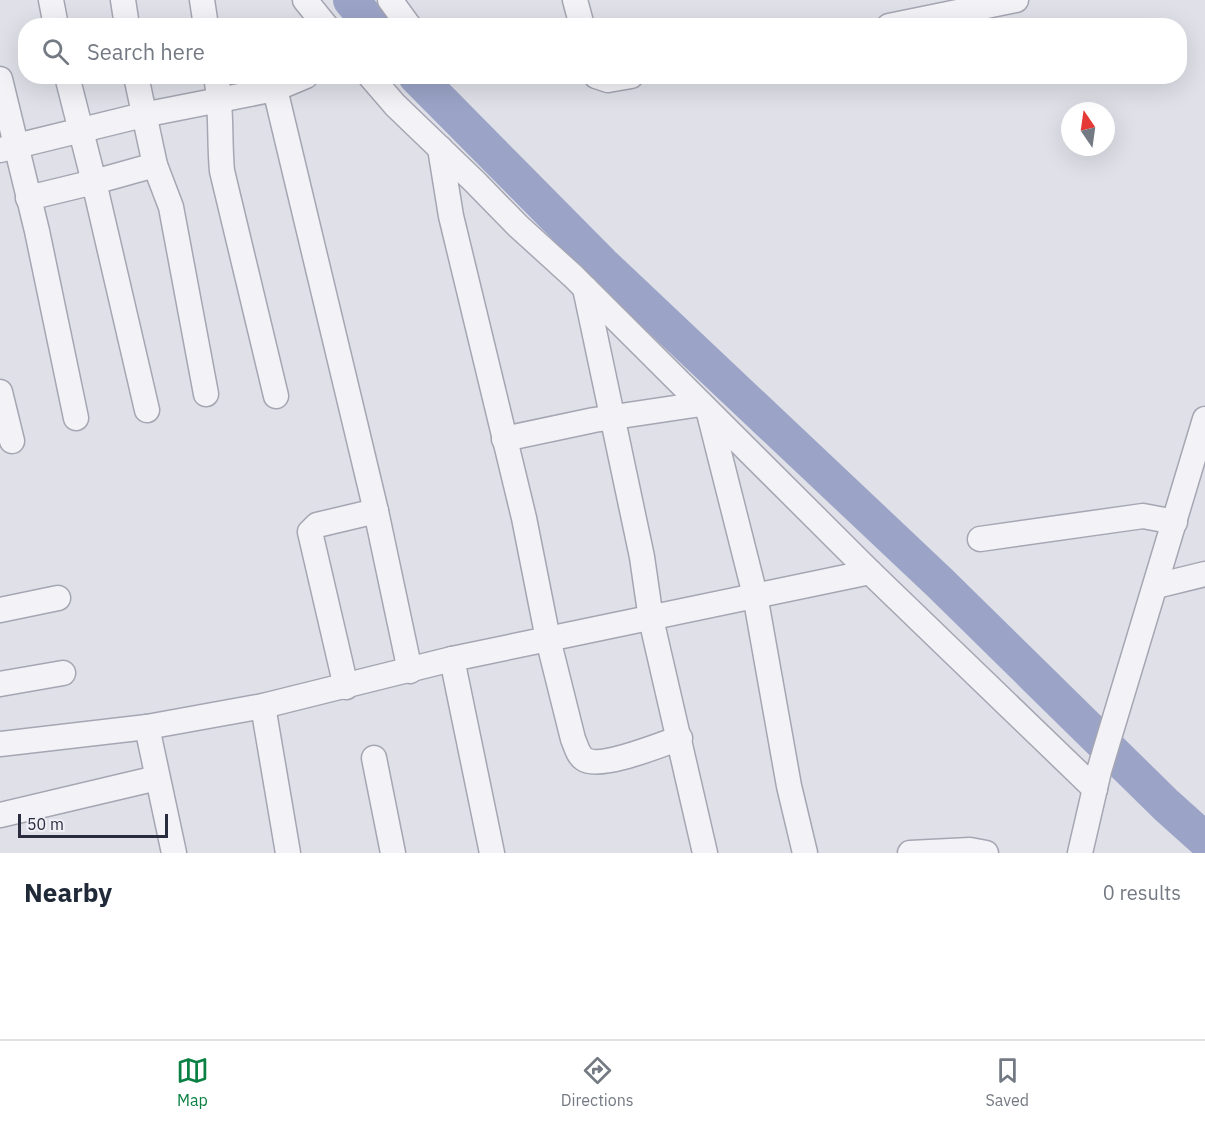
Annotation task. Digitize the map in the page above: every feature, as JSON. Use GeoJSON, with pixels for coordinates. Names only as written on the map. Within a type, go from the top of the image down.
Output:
{"type":"FeatureCollection","features":[{"type":"Feature","properties":{"kind":"street"},"geometry":{"type":"LineString","coordinates":[[51,0],[54,18]]}},
{"type":"Feature","properties":{"kind":"street"},"geometry":{"type":"LineString","coordinates":[[123,0],[126,18]]}},
{"type":"Feature","properties":{"kind":"street"},"geometry":{"type":"LineString","coordinates":[[202,0],[205,18]]}},
{"type":"Feature","properties":{"kind":"street"},"geometry":{"type":"LineString","coordinates":[[306,0],[320,18]]}},
{"type":"Feature","properties":{"kind":"street"},"geometry":{"type":"LineString","coordinates":[[390,0],[403,18]]}},
{"type":"Feature","properties":{"kind":"street"},"geometry":{"type":"LineString","coordinates":[[575,0],[580,18]]}},
{"type":"Feature","properties":{"kind":"street"},"geometry":{"type":"LineString","coordinates":[[928,18],[1016,0]]}},
{"type":"Feature","properties":{"kind":"street"},"geometry":{"type":"LineString","coordinates":[[0,79],[8,148],[28,198],[76,418]]}},
{"type":"Feature","properties":{"kind":"street"},"geometry":{"type":"LineString","coordinates":[[69,84],[147,410]]}},
{"type":"Feature","properties":{"kind":"street"},"geometry":{"type":"LineString","coordinates":[[137,84],[155,165],[173,216],[206,394]]}},
{"type":"Feature","properties":{"kind":"street"},"geometry":{"type":"LineString","coordinates":[[8,148],[143,115],[218,88],[275,89],[287,84]]}},
{"type":"Feature","properties":{"kind":"street"},"geometry":{"type":"LineString","coordinates":[[377,84],[395,105],[518,226],[585,288],[870,572],[1097,780]]}},
{"type":"Feature","properties":{"kind":"street"},"geometry":{"type":"LineString","coordinates":[[218,88],[218,136],[222,171],[276,396]]}},
{"type":"Feature","properties":{"kind":"street"},"geometry":{"type":"LineString","coordinates":[[275,89],[376,511],[410,671]]}},
{"type":"Feature","properties":{"kind":"street"},"geometry":{"type":"LineString","coordinates":[[440,148],[451,216],[524,518],[548,639],[578,753],[586,761],[598,763],[680,738]]}},
{"type":"Feature","properties":{"kind":"street"},"geometry":{"type":"LineString","coordinates":[[28,198],[155,165]]}},
{"type":"Feature","properties":{"kind":"street"},"geometry":{"type":"LineString","coordinates":[[585,288],[642,556],[651,619],[705,853]]}},
{"type":"Feature","properties":{"kind":"street"},"geometry":{"type":"LineString","coordinates":[[0,392],[12,441]]}},
{"type":"Feature","properties":{"kind":"street"},"geometry":{"type":"LineString","coordinates":[[504,439],[612,418],[705,408]]}},
{"type":"Feature","properties":{"kind":"street"},"geometry":{"type":"LineString","coordinates":[[705,408],[755,595],[789,786],[805,853]]}},
{"type":"Feature","properties":{"kind":"street"},"geometry":{"type":"LineString","coordinates":[[1080,853],[1097,780],[1205,419]]}},
{"type":"Feature","properties":{"kind":"street"},"geometry":{"type":"LineString","coordinates":[[346,687],[310,532],[316,525],[376,511]]}},
{"type":"Feature","properties":{"kind":"street"},"geometry":{"type":"LineString","coordinates":[[981,539],[1101,520],[1143,516],[1175,522]]}},
{"type":"Feature","properties":{"kind":"street"},"geometry":{"type":"LineString","coordinates":[[0,744],[147,727],[262,706],[452,659],[870,572]]}},
{"type":"Feature","properties":{"kind":"street"},"geometry":{"type":"LineString","coordinates":[[1156,585],[1205,574]]}},
{"type":"Feature","properties":{"kind":"street"},"geometry":{"type":"LineString","coordinates":[[0,610],[58,598]]}},
{"type":"Feature","properties":{"kind":"street"},"geometry":{"type":"LineString","coordinates":[[452,659],[492,853]]}},
{"type":"Feature","properties":{"kind":"street"},"geometry":{"type":"LineString","coordinates":[[0,684],[63,673]]}},
{"type":"Feature","properties":{"kind":"street"},"geometry":{"type":"LineString","coordinates":[[262,706],[288,853]]}},
{"type":"Feature","properties":{"kind":"street"},"geometry":{"type":"LineString","coordinates":[[147,727],[174,853]]}},
{"type":"Feature","properties":{"kind":"street"},"geometry":{"type":"LineString","coordinates":[[374,758],[393,853]]}},
{"type":"Feature","properties":{"kind":"street"},"geometry":{"type":"LineString","coordinates":[[0,815],[157,778]]}},
{"type":"Feature","properties":{"kind":"street"},"geometry":{"type":"LineString","coordinates":[[910,853],[970,850],[986,853]]}},
{"type":"Feature","properties":{"kind":"waterway"},"geometry":{"type":"LineString","coordinates":[[351,0],[366,18]]}},
{"type":"Feature","properties":{"kind":"waterway"},"geometry":{"type":"LineString","coordinates":[[424,84],[602,264],[940,583],[1166,805],[1205,840]]}}]}
